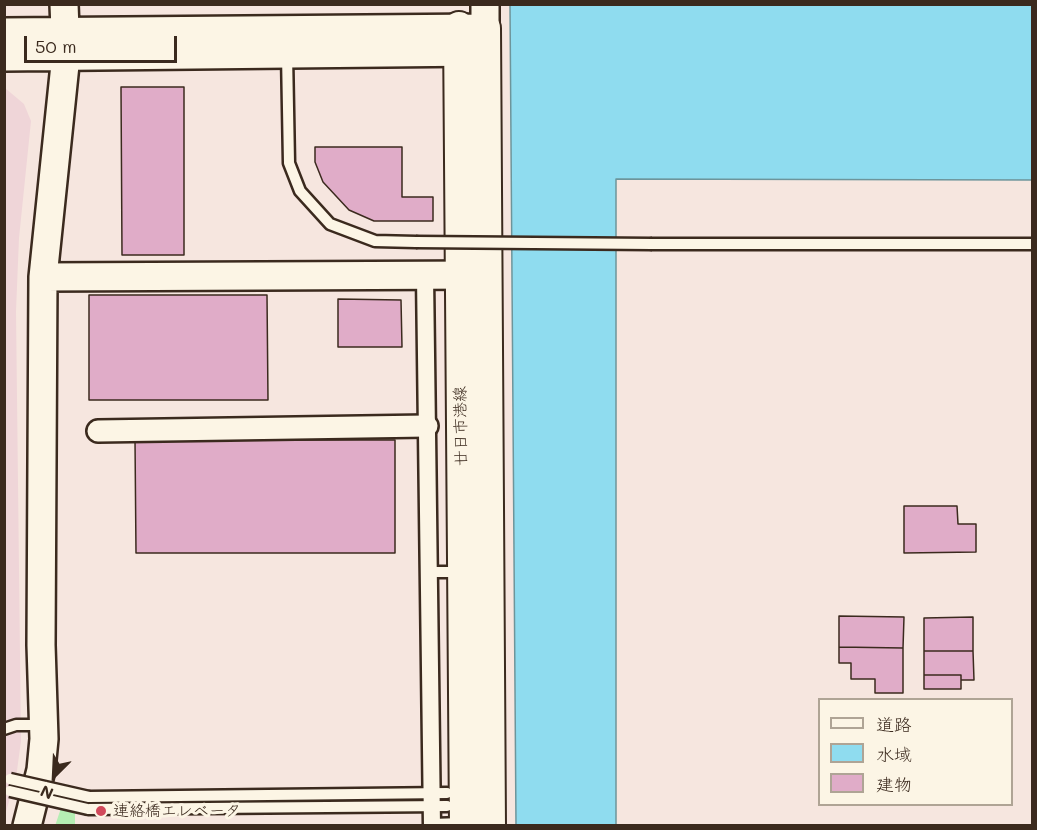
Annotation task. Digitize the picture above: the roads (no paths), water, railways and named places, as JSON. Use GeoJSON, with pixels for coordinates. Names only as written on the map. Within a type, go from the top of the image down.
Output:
{"type":"FeatureCollection","features":[{"type":"Feature","properties":{"kind":"main road","name":"廿日市港線"},"geometry":{"type":"LineString","coordinates":[[462,814],[475,571],[471,28]]}},
{"type":"Feature","properties":{"kind":"street"},"geometry":{"type":"LineString","coordinates":[[4,32],[471,28]]}},
{"type":"Feature","properties":{"kind":"street"},"geometry":{"type":"LineString","coordinates":[[4,57],[65,30],[288,54],[471,28]]}},
{"type":"Feature","properties":{"kind":"street"},"geometry":{"type":"LineString","coordinates":[[27,825],[41,770],[44,726],[41,645],[43,277],[65,30]]}},
{"type":"Feature","properties":{"kind":"street"},"geometry":{"type":"LineString","coordinates":[[43,277],[472,275]]}},
{"type":"Feature","properties":{"kind":"street"},"geometry":{"type":"LineString","coordinates":[[425,276],[429,572],[462,814],[432,825]]}},
{"type":"Feature","properties":{"kind":"street"},"geometry":{"type":"LineString","coordinates":[[98,431],[427,426]]}},
{"type":"Feature","properties":{"kind":"lane"},"geometry":{"type":"LineString","coordinates":[[288,54],[290,163],[300,190],[330,224],[375,241],[1032,244]]}},
{"type":"Feature","properties":{"kind":"lane"},"geometry":{"type":"LineString","coordinates":[[429,572],[475,571]]}},
{"type":"Feature","properties":{"kind":"lane"},"geometry":{"type":"LineString","coordinates":[[4,729],[16,725],[44,726]]}},
{"type":"Feature","properties":{"kind":"lane"},"geometry":{"type":"LineString","coordinates":[[4,779],[89,797],[333,795],[462,814]]}},
{"type":"Feature","properties":{"kind":"lane"},"geometry":{"type":"LineString","coordinates":[[4,791],[88,809],[333,807],[462,814]]}},
{"type":"Feature","properties":{"kind":"lane"},"geometry":{"type":"LineString","coordinates":[[432,825],[462,814]]}},
{"type":"Feature","properties":{"kind":"water"},"geometry":{"type":"Polygon","coordinates":[[[510,5],[1032,5],[1032,180],[616,179],[616,825],[516,825],[510,5]]]}},
{"type":"Feature","properties":{"kind":"place","name":"連絡橋エレベータ"},"geometry":{"type":"Point","coordinates":[101,811]}}]}
